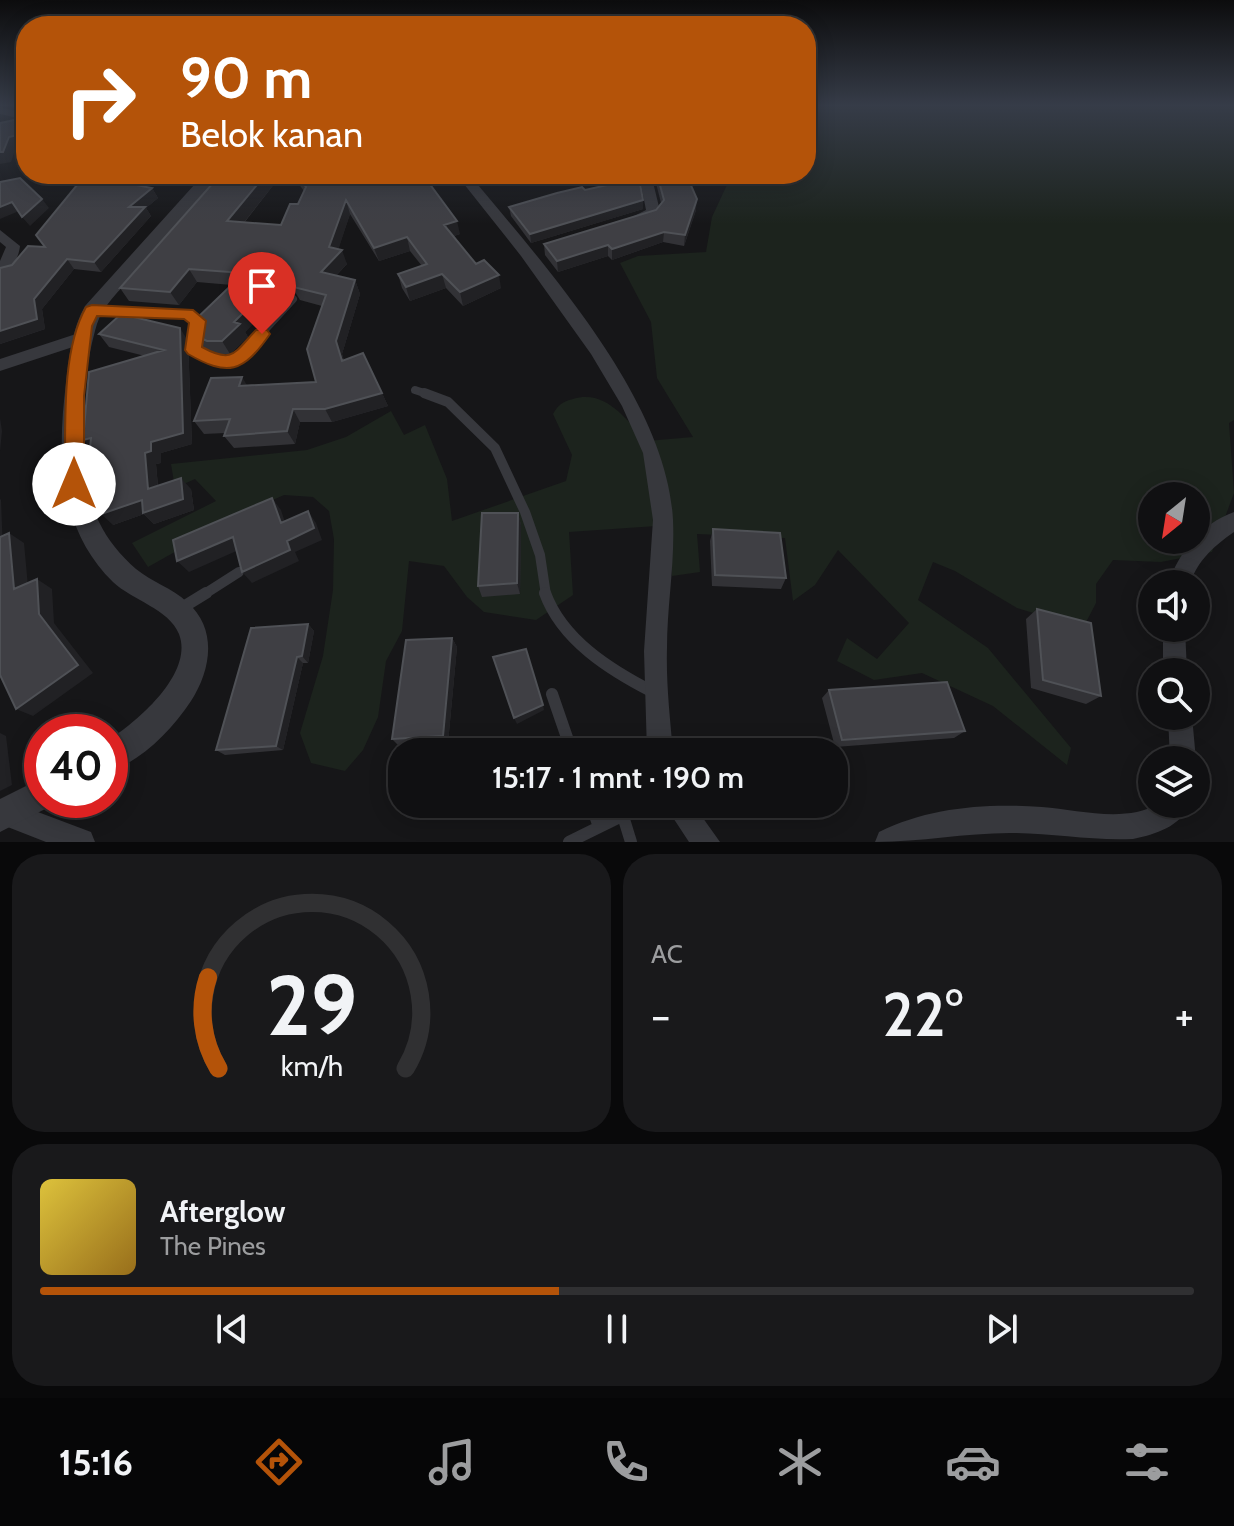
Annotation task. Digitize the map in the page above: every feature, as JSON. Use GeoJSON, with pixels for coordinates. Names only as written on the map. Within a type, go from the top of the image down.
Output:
{"type":"FeatureCollection","features":[{"type":"Feature","properties":{"kind":"street"},"geometry":{"type":"LineString","coordinates":[[128,746],[163,715],[188,679],[196,650],[191,628],[177,611],[127,577],[100,550],[83,514],[74,484],[75,396],[82,338],[92,311],[203,184]]}},
{"type":"Feature","properties":{"kind":"street"},"geometry":{"type":"LineString","coordinates":[[471,184],[533,251],[630,405],[652,453],[663,520],[655,651],[659,738]]}},
{"type":"Feature","properties":{"kind":"street"},"geometry":{"type":"LineString","coordinates":[[624,224],[648,216],[653,211],[647,184]]}},
{"type":"Feature","properties":{"kind":"street"},"geometry":{"type":"LineString","coordinates":[[0,234],[13,246],[12,255],[0,271]]}},
{"type":"Feature","properties":{"kind":"street"},"geometry":{"type":"LineString","coordinates":[[0,365],[82,338]]}},
{"type":"Feature","properties":{"kind":"street"},"geometry":{"type":"LineString","coordinates":[[1186,570],[1193,555],[1217,531],[1234,521]]}},
{"type":"Feature","properties":{"kind":"street"},"geometry":{"type":"LineString","coordinates":[[3,814],[24,803]]}},
{"type":"Feature","properties":{"kind":"street"},"geometry":{"type":"LineString","coordinates":[[3,814],[81,842]]}},
{"type":"Feature","properties":{"kind":"street"},"geometry":{"type":"LineString","coordinates":[[688,818],[706,842]]}},
{"type":"Feature","properties":{"kind":"street"},"geometry":{"type":"LineString","coordinates":[[889,842],[923,827],[962,821],[1039,820],[1097,826],[1139,824],[1160,818]]}},
{"type":"Feature","properties":{"kind":"lane"},"geometry":{"type":"LineString","coordinates":[[92,311],[187,314],[198,321],[194,350],[207,359],[230,364],[293,299]]}},
{"type":"Feature","properties":{"kind":"lane"},"geometry":{"type":"LineString","coordinates":[[415,390],[448,402],[495,448],[525,512],[540,555],[545,593],[558,619],[609,669],[656,694]]}},
{"type":"Feature","properties":{"kind":"lane"},"geometry":{"type":"LineString","coordinates":[[177,611],[239,572]]}},
{"type":"Feature","properties":{"kind":"lane"},"geometry":{"type":"LineString","coordinates":[[552,694],[567,738]]}},
{"type":"Feature","properties":{"kind":"lane"},"geometry":{"type":"LineString","coordinates":[[596,818],[599,827]]}},
{"type":"Feature","properties":{"kind":"lane"},"geometry":{"type":"LineString","coordinates":[[569,842],[619,818]]}},
{"type":"Feature","properties":{"kind":"lane"},"geometry":{"type":"LineString","coordinates":[[624,818],[631,842]]}},
{"type":"Feature","properties":{"kind":"shaded area"},"geometry":{"type":"Polygon","coordinates":[[[816,145],[1234,145],[1234,420],[1229,423],[1234,493],[1212,552],[1210,482],[1138,482],[1138,554],[1202,554],[1161,562],[1113,560],[1096,584],[1096,603],[1083,628],[1017,608],[955,571],[933,562],[918,600],[988,648],[1071,748],[1067,765],[993,706],[922,673],[874,680],[837,661],[847,638],[877,659],[909,623],[838,550],[815,585],[793,601],[785,538],[697,534],[700,572],[672,576],[671,525],[569,532],[573,595],[536,620],[484,612],[467,597],[444,566],[409,561],[402,631],[386,661],[378,717],[363,750],[345,771],[311,763],[300,733],[323,656],[333,590],[334,539],[329,511],[313,497],[284,495],[248,511],[148,567],[132,543],[216,501],[195,479],[175,488],[171,464],[307,450],[346,437],[391,411],[404,435],[425,425],[447,479],[452,521],[566,481],[572,455],[553,414],[569,400],[585,397],[605,402],[623,415],[647,441],[693,437],[657,378],[651,322],[620,263],[638,256],[706,252],[712,217],[727,184],[816,184],[816,145]]]}},
{"type":"Feature","properties":{"kind":"building"},"geometry":{"type":"Polygon","coordinates":[[[16,179],[16,184],[26,184],[42,199],[22,217],[12,202],[0,207],[0,182],[16,179]]]}},
{"type":"Feature","properties":{"kind":"building"},"geometry":{"type":"Polygon","coordinates":[[[78,184],[131,184],[152,188],[129,207],[145,207],[94,262],[67,259],[34,299],[37,319],[0,331],[0,268],[12,265],[28,246],[45,247],[36,235],[78,184]]]}},
{"type":"Feature","properties":{"kind":"building"},"geometry":{"type":"Polygon","coordinates":[[[212,184],[258,184],[227,221],[281,225],[290,204],[298,204],[306,187],[304,184],[430,184],[457,221],[444,225],[476,264],[484,260],[499,275],[460,292],[442,274],[406,287],[398,274],[427,264],[407,237],[374,248],[346,200],[329,247],[342,250],[321,272],[355,280],[336,341],[342,361],[363,353],[382,393],[325,409],[293,409],[287,431],[224,436],[230,419],[194,421],[211,378],[242,377],[239,386],[316,382],[307,349],[326,295],[293,287],[289,279],[274,282],[234,322],[240,324],[222,341],[207,341],[192,334],[195,320],[244,273],[189,269],[170,292],[120,288],[212,184]]]}},
{"type":"Feature","properties":{"kind":"building"},"geometry":{"type":"Polygon","coordinates":[[[612,184],[640,184],[643,200],[530,234],[509,207],[582,187],[585,190],[612,184]]]}},
{"type":"Feature","properties":{"kind":"building"},"geometry":{"type":"Polygon","coordinates":[[[660,184],[690,184],[697,199],[685,235],[664,232],[612,249],[608,245],[557,261],[544,244],[656,210],[664,200],[660,184]]]}},
{"type":"Feature","properties":{"kind":"building"},"geometry":{"type":"Polygon","coordinates":[[[121,314],[180,328],[183,433],[151,442],[151,451],[145,453],[148,489],[181,478],[183,499],[143,513],[142,500],[101,514],[100,466],[88,469],[91,438],[83,440],[89,372],[164,350],[99,334],[121,314]]]}},
{"type":"Feature","properties":{"kind":"building"},"geometry":{"type":"Polygon","coordinates":[[[272,498],[281,523],[308,511],[314,528],[287,541],[290,550],[242,572],[233,537],[177,561],[173,540],[272,498]]]}},
{"type":"Feature","properties":{"kind":"building"},"geometry":{"type":"Polygon","coordinates":[[[482,513],[518,513],[517,583],[478,586],[482,513]]]}},
{"type":"Feature","properties":{"kind":"building"},"geometry":{"type":"Polygon","coordinates":[[[713,529],[780,533],[786,578],[715,575],[713,529]]]}},
{"type":"Feature","properties":{"kind":"building"},"geometry":{"type":"Polygon","coordinates":[[[9,533],[14,589],[37,579],[39,614],[78,665],[16,709],[0,675],[0,537],[9,533]]]}},
{"type":"Feature","properties":{"kind":"building"},"geometry":{"type":"Polygon","coordinates":[[[1037,609],[1091,623],[1101,696],[1043,680],[1037,609]]]}},
{"type":"Feature","properties":{"kind":"building"},"geometry":{"type":"Polygon","coordinates":[[[308,624],[276,746],[216,750],[251,628],[308,624]]]}},
{"type":"Feature","properties":{"kind":"building"},"geometry":{"type":"Polygon","coordinates":[[[452,638],[443,736],[392,738],[406,640],[452,638]]]}},
{"type":"Feature","properties":{"kind":"building"},"geometry":{"type":"Polygon","coordinates":[[[526,649],[543,705],[514,718],[493,657],[526,649]]]}},
{"type":"Feature","properties":{"kind":"building"},"geometry":{"type":"Polygon","coordinates":[[[947,682],[965,731],[841,738],[829,690],[947,682]]]}},
{"type":"Feature","properties":{"kind":"route"},"geometry":{"type":"LineString","coordinates":[[74,484],[75,396],[84,326],[92,311],[187,314],[198,321],[194,350],[217,363],[230,364],[238,359],[262,334]]}}]}
